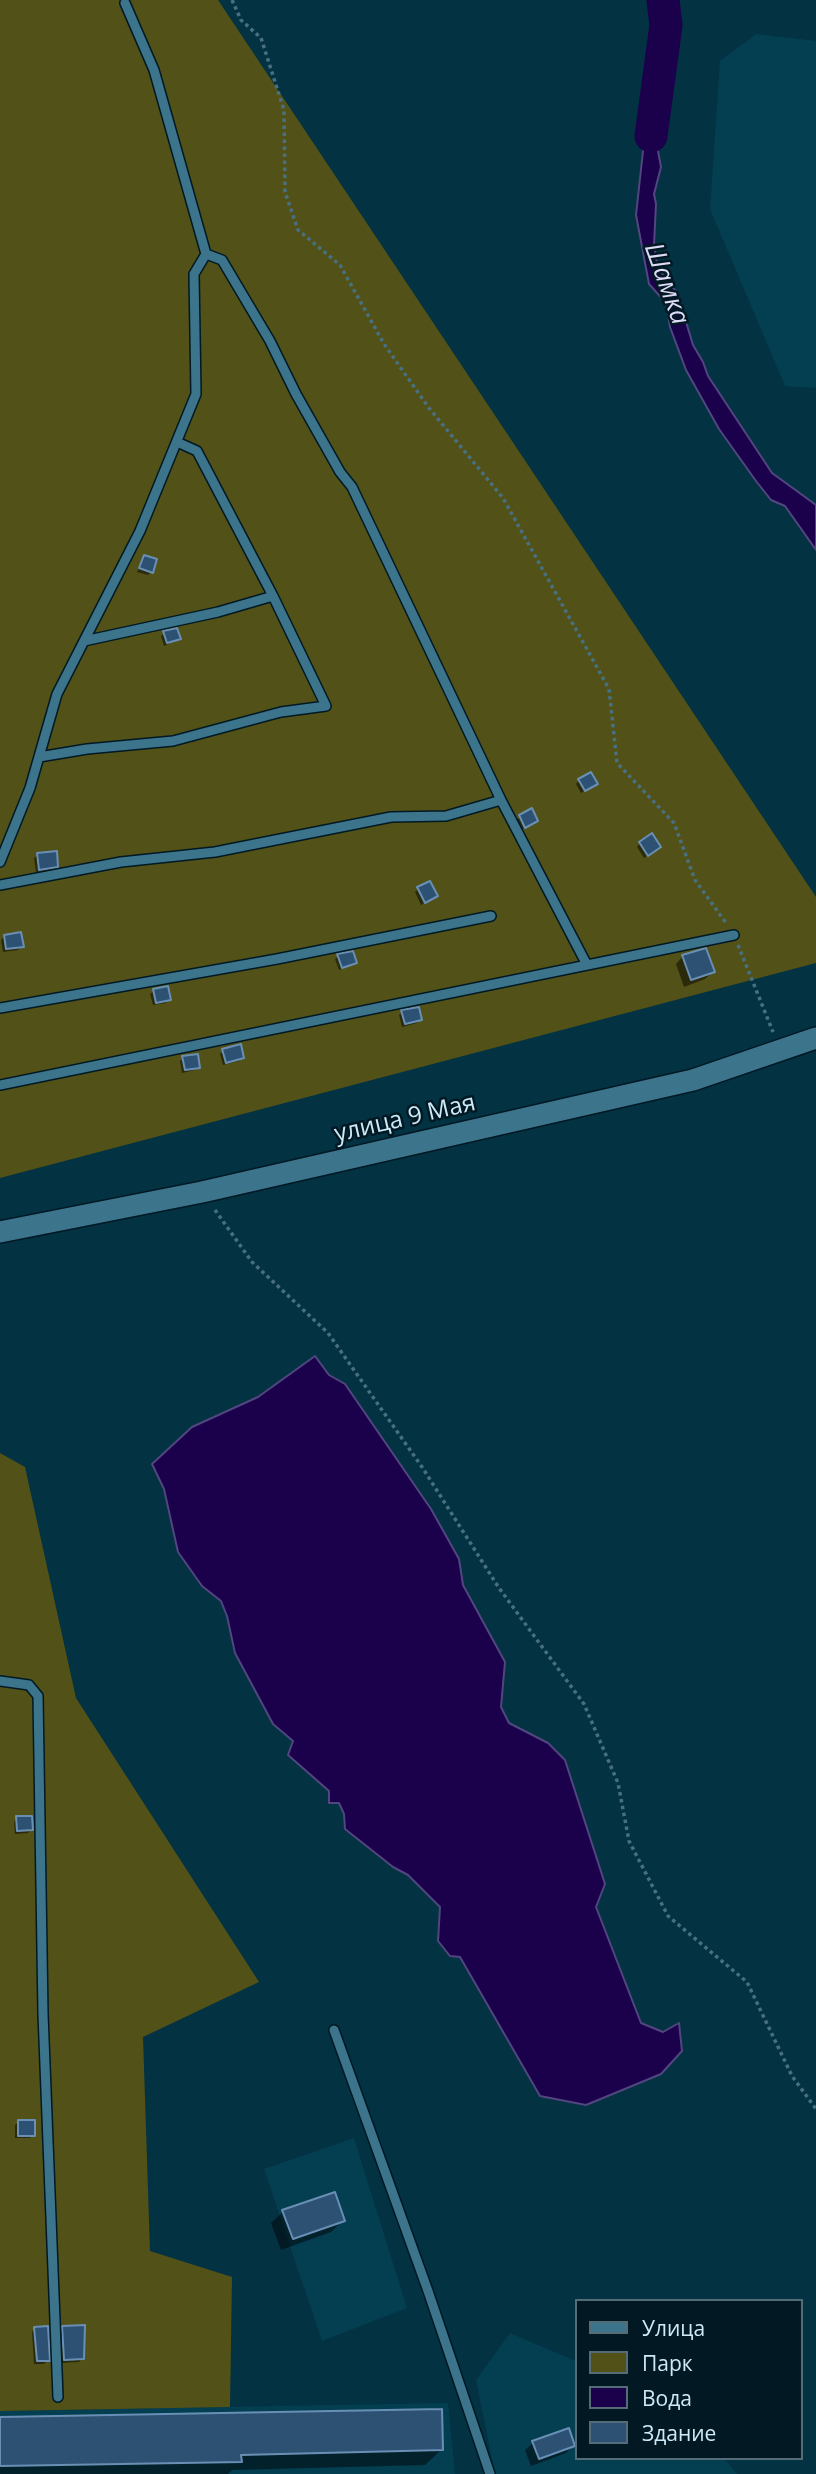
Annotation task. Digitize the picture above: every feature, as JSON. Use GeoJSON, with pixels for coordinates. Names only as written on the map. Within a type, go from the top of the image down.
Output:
{"type":"FeatureCollection","features":[{"type":"Feature","properties":{"kind":"main road","name":"улица 9 Мая"},"geometry":{"type":"LineString","coordinates":[[0,1232],[202,1192],[693,1080],[816,1038]]}},
{"type":"Feature","properties":{"kind":"lane"},"geometry":{"type":"LineString","coordinates":[[0,862],[30,788],[57,694],[140,531],[196,394],[194,274],[206,254],[154,70],[125,3]]}},
{"type":"Feature","properties":{"kind":"lane"},"geometry":{"type":"LineString","coordinates":[[206,254],[222,260],[270,341],[340,472],[352,487],[500,800],[587,965]]}},
{"type":"Feature","properties":{"kind":"lane"},"geometry":{"type":"LineString","coordinates":[[39,757],[87,749],[173,741],[281,712],[326,706],[197,452],[177,442]]}},
{"type":"Feature","properties":{"kind":"lane"},"geometry":{"type":"LineString","coordinates":[[84,641],[218,612],[272,596]]}},
{"type":"Feature","properties":{"kind":"lane"},"geometry":{"type":"LineString","coordinates":[[0,885],[121,862],[215,852],[391,817],[446,816],[500,800]]}},
{"type":"Feature","properties":{"kind":"lane"},"geometry":{"type":"LineString","coordinates":[[0,1008],[277,959],[491,916]]}},
{"type":"Feature","properties":{"kind":"lane"},"geometry":{"type":"LineString","coordinates":[[0,1085],[734,935]]}},
{"type":"Feature","properties":{"kind":"lane"},"geometry":{"type":"LineString","coordinates":[[0,1681],[29,1685],[38,1696],[43,2014],[58,2397]]}},
{"type":"Feature","properties":{"kind":"lane"},"geometry":{"type":"LineString","coordinates":[[334,2030],[428,2291],[490,2474]]}},
{"type":"Feature","properties":{"kind":"path"},"geometry":{"type":"LineString","coordinates":[[232,0],[241,20],[261,38],[284,110],[285,192],[298,230],[340,265],[384,344],[429,408],[503,499],[609,689],[617,763],[674,823],[695,880],[734,935],[780,1050]]}},
{"type":"Feature","properties":{"kind":"path"},"geometry":{"type":"LineString","coordinates":[[202,1192],[252,1262],[328,1333],[422,1467],[499,1588],[584,1704],[618,1783],[629,1841],[668,1916],[747,1982],[792,2076],[816,2109]]}},
{"type":"Feature","properties":{"kind":"shaded area"},"geometry":{"type":"Polygon","coordinates":[[[756,34],[816,41],[816,388],[785,386],[710,209],[720,61],[756,34]]]}},
{"type":"Feature","properties":{"kind":"shaded area"},"geometry":{"type":"Polygon","coordinates":[[[354,2138],[407,2308],[322,2341],[264,2169],[354,2138]]]}},
{"type":"Feature","properties":{"kind":"shaded area"},"geometry":{"type":"Polygon","coordinates":[[[510,2333],[574,2360],[574,2460],[726,2460],[737,2474],[495,2474],[476,2380],[510,2333]]]}},
{"type":"Feature","properties":{"kind":"shaded area"},"geometry":{"type":"Polygon","coordinates":[[[448,2403],[455,2474],[0,2474],[0,2411],[448,2403]]]}},
{"type":"Feature","properties":{"kind":"green space"},"geometry":{"type":"Polygon","coordinates":[[[0,0],[218,0],[816,897],[816,963],[0,1178],[0,0]]]}},
{"type":"Feature","properties":{"kind":"green space"},"geometry":{"type":"Polygon","coordinates":[[[0,1453],[25,1467],[76,1698],[259,1982],[143,2037],[150,2251],[232,2277],[230,2407],[0,2411],[0,1453]]]}},
{"type":"Feature","properties":{"kind":"water"},"geometry":{"type":"Polygon","coordinates":[[[651,89],[661,95],[664,109],[658,151],[661,167],[654,194],[654,245],[657,264],[666,281],[677,292],[693,345],[708,376],[772,473],[816,505],[816,550],[785,506],[771,500],[719,429],[686,370],[670,327],[666,303],[649,284],[636,215],[643,125],[649,108],[651,89]]]}},
{"type":"Feature","properties":{"kind":"water"},"geometry":{"type":"Polygon","coordinates":[[[315,1356],[329,1375],[345,1384],[431,1509],[459,1559],[463,1585],[505,1662],[501,1707],[509,1723],[548,1743],[565,1760],[605,1884],[596,1907],[641,2023],[663,2032],[679,2023],[682,2051],[661,2074],[586,2105],[540,2096],[460,1957],[450,1956],[438,1941],[440,1907],[408,1875],[393,1867],[345,1829],[344,1814],[339,1803],[329,1803],[329,1791],[288,1755],[293,1741],[273,1724],[235,1653],[221,1601],[202,1586],[178,1552],[164,1489],[152,1464],[192,1427],[258,1397],[315,1356]]]}},
{"type":"Feature","properties":{"kind":"building"},"geometry":{"type":"Polygon","coordinates":[[[144,555],[157,559],[153,573],[139,568],[144,555]]]}},
{"type":"Feature","properties":{"kind":"building"},"geometry":{"type":"Polygon","coordinates":[[[177,628],[181,639],[167,643],[163,631],[177,628]]]}},
{"type":"Feature","properties":{"kind":"building"},"geometry":{"type":"Polygon","coordinates":[[[591,772],[598,784],[585,791],[578,779],[591,772]]]}},
{"type":"Feature","properties":{"kind":"building"},"geometry":{"type":"Polygon","coordinates":[[[532,808],[538,821],[525,828],[519,815],[532,808]]]}},
{"type":"Feature","properties":{"kind":"building"},"geometry":{"type":"Polygon","coordinates":[[[652,833],[661,847],[648,856],[639,842],[652,833]]]}},
{"type":"Feature","properties":{"kind":"building"},"geometry":{"type":"Polygon","coordinates":[[[57,851],[58,867],[39,870],[37,853],[57,851]]]}},
{"type":"Feature","properties":{"kind":"building"},"geometry":{"type":"Polygon","coordinates":[[[430,881],[438,896],[425,903],[417,887],[430,881]]]}},
{"type":"Feature","properties":{"kind":"building"},"geometry":{"type":"Polygon","coordinates":[[[21,932],[24,947],[6,949],[4,935],[21,932]]]}},
{"type":"Feature","properties":{"kind":"building"},"geometry":{"type":"Polygon","coordinates":[[[706,948],[715,972],[691,980],[682,955],[706,948]]]}},
{"type":"Feature","properties":{"kind":"building"},"geometry":{"type":"Polygon","coordinates":[[[353,951],[357,963],[342,968],[337,954],[353,951]]]}},
{"type":"Feature","properties":{"kind":"building"},"geometry":{"type":"Polygon","coordinates":[[[168,986],[171,1000],[156,1003],[153,989],[168,986]]]}},
{"type":"Feature","properties":{"kind":"building"},"geometry":{"type":"Polygon","coordinates":[[[419,1007],[422,1020],[405,1024],[401,1010],[419,1007]]]}},
{"type":"Feature","properties":{"kind":"building"},"geometry":{"type":"Polygon","coordinates":[[[241,1044],[244,1058],[226,1063],[222,1049],[241,1044]]]}},
{"type":"Feature","properties":{"kind":"building"},"geometry":{"type":"Polygon","coordinates":[[[198,1054],[200,1068],[185,1070],[182,1056],[198,1054]]]}},
{"type":"Feature","properties":{"kind":"building"},"geometry":{"type":"Polygon","coordinates":[[[16,1816],[32,1816],[33,1830],[17,1831],[16,1816]]]}},
{"type":"Feature","properties":{"kind":"building"},"geometry":{"type":"Polygon","coordinates":[[[18,2120],[35,2120],[35,2136],[18,2136],[18,2120]]]}},
{"type":"Feature","properties":{"kind":"building"},"geometry":{"type":"Polygon","coordinates":[[[335,2192],[345,2221],[293,2239],[282,2210],[335,2192]]]}},
{"type":"Feature","properties":{"kind":"building"},"geometry":{"type":"Polygon","coordinates":[[[85,2325],[84,2359],[64,2360],[62,2326],[85,2325]]]}},
{"type":"Feature","properties":{"kind":"building"},"geometry":{"type":"Polygon","coordinates":[[[48,2326],[50,2361],[37,2361],[34,2327],[48,2326]]]}},
{"type":"Feature","properties":{"kind":"building"},"geometry":{"type":"Polygon","coordinates":[[[442,2409],[443,2450],[241,2455],[242,2462],[0,2466],[0,2417],[442,2409]]]}},
{"type":"Feature","properties":{"kind":"building"},"geometry":{"type":"Polygon","coordinates":[[[569,2428],[574,2446],[539,2459],[532,2441],[569,2428]]]}},
{"type":"Feature","properties":{"kind":"waterway","name":"Шамка"},"geometry":{"type":"LineString","coordinates":[[651,136],[666,25],[663,0]]}}]}
